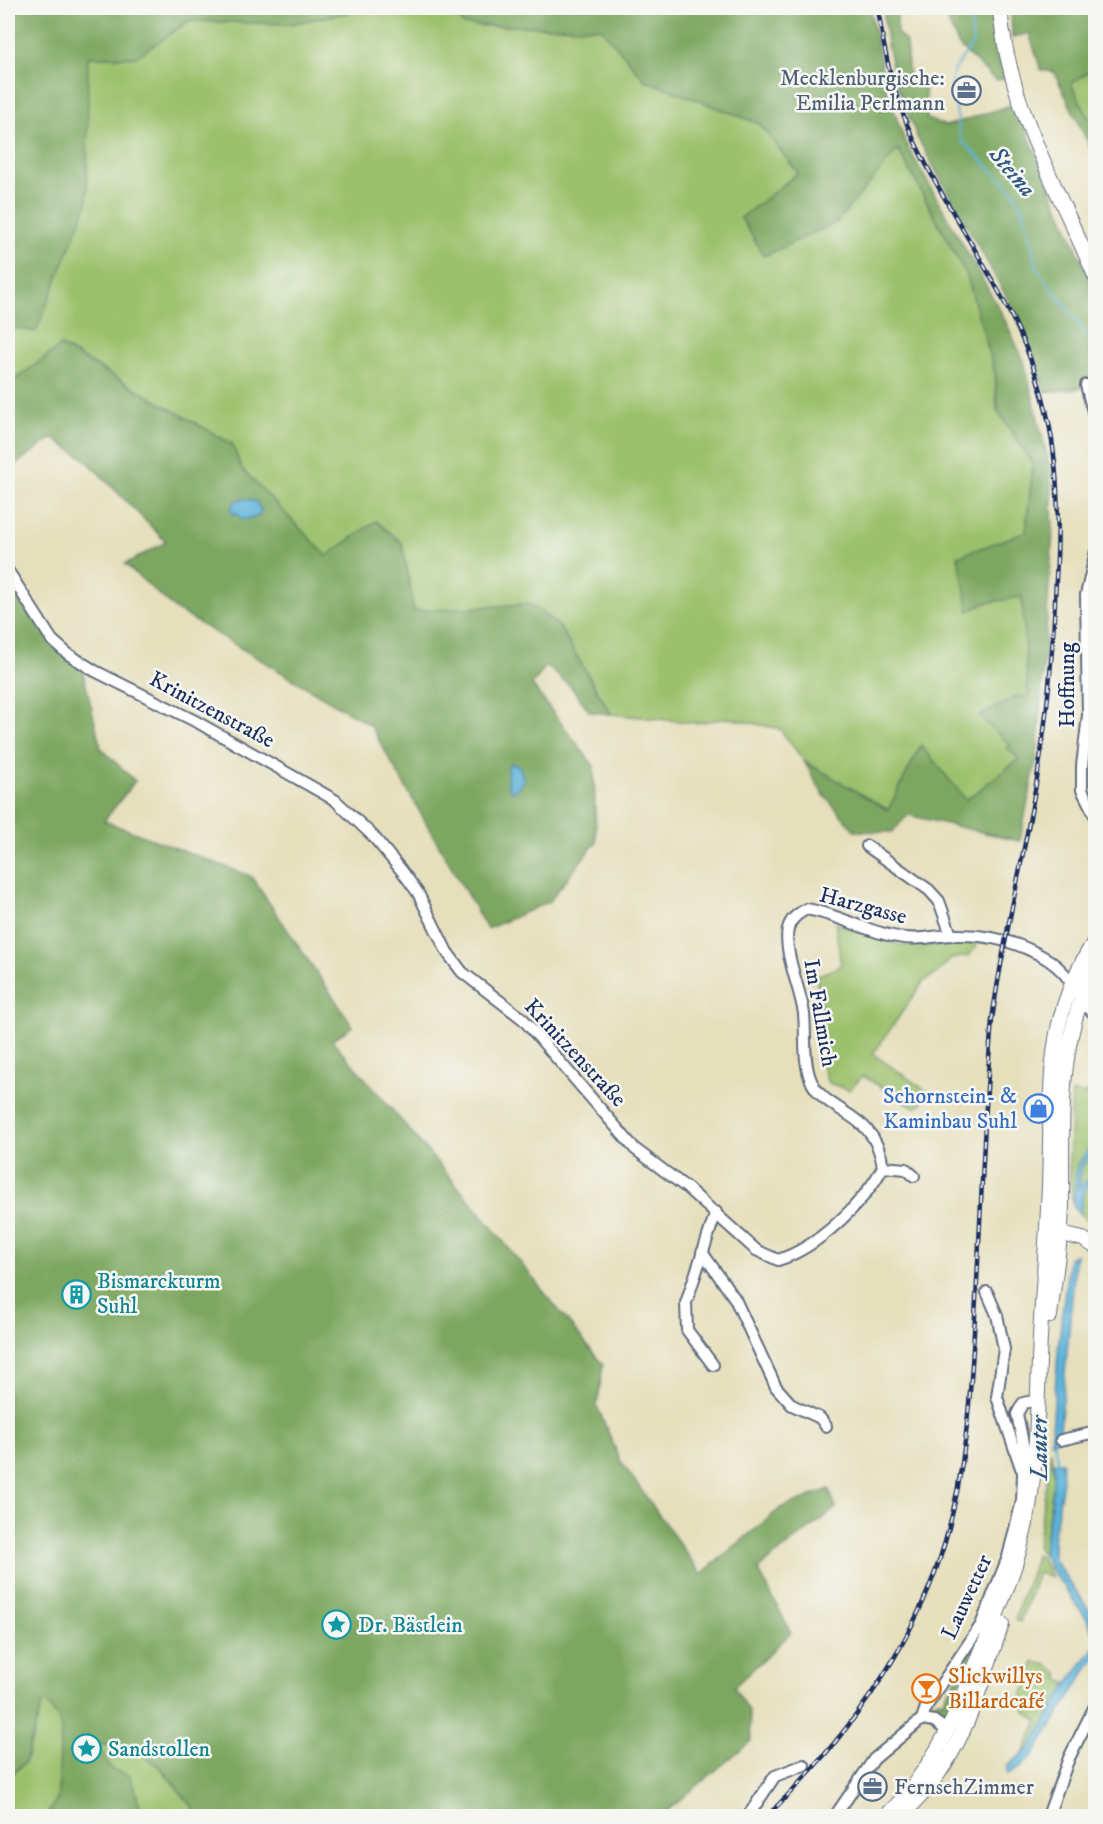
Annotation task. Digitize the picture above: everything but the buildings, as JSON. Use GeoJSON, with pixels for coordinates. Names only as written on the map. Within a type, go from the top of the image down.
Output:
{"type":"FeatureCollection","features":[{"type":"Feature","properties":{"kind":"main road"},"geometry":{"type":"LineString","coordinates":[[1000,8],[1007,61],[1020,101],[1095,278]]}},
{"type":"Feature","properties":{"kind":"main road"},"geometry":{"type":"LineString","coordinates":[[901,1816],[937,1778],[960,1741],[1027,1551],[1040,1476],[1046,1368],[1053,1232],[1053,1055],[1058,1022],[1071,983],[1095,939]]}},
{"type":"Feature","properties":{"kind":"main road"},"geometry":{"type":"LineString","coordinates":[[886,1816],[924,1773],[949,1732],[962,1705],[1022,1541],[1032,1483],[1065,1064],[1068,1041],[1080,999],[1095,964]]}},
{"type":"Feature","properties":{"kind":"main road"},"geometry":{"type":"LineString","coordinates":[[1053,1232],[1083,1239],[1095,1247]]}},
{"type":"Feature","properties":{"kind":"street"},"geometry":{"type":"LineString","coordinates":[[1086,384],[1095,423]]}},
{"type":"Feature","properties":{"kind":"street","name":"Hoffnung"},"geometry":{"type":"LineString","coordinates":[[1095,551],[1086,595],[1088,716],[1082,766],[1082,790],[1095,817]]}},
{"type":"Feature","properties":{"kind":"street","name":"Krinitzenstraße"},"geometry":{"type":"LineString","coordinates":[[8,571],[52,640],[68,654],[95,671],[197,722],[335,800],[373,836],[402,871],[418,893],[447,952],[462,972],[523,1018],[635,1149],[716,1212],[756,1250],[768,1258],[778,1260],[791,1256],[833,1227],[877,1178],[883,1167]]}},
{"type":"Feature","properties":{"kind":"street","name":"Harzgasse"},"geometry":{"type":"LineString","coordinates":[[867,846],[929,890],[939,901],[951,935]]}},
{"type":"Feature","properties":{"kind":"street","name":"Harzgasse"},"geometry":{"type":"LineString","coordinates":[[788,943],[788,928],[794,916],[806,909],[827,912],[895,937],[915,940],[951,935],[1001,938],[1028,949],[1054,964],[1071,983],[1087,1009],[1095,1014]]}},
{"type":"Feature","properties":{"kind":"street","name":"Im Fallmich"},"geometry":{"type":"LineString","coordinates":[[788,943],[804,1013],[810,1079],[820,1093],[865,1126],[877,1143],[883,1167]]}},
{"type":"Feature","properties":{"kind":"street"},"geometry":{"type":"LineString","coordinates":[[883,1167],[906,1169],[914,1176]]}},
{"type":"Feature","properties":{"kind":"street"},"geometry":{"type":"LineString","coordinates":[[713,1365],[687,1330],[686,1318],[688,1291],[716,1212]]}},
{"type":"Feature","properties":{"kind":"street"},"geometry":{"type":"LineString","coordinates":[[702,1252],[735,1299],[776,1387],[792,1405],[820,1418],[826,1426]]}},
{"type":"Feature","properties":{"kind":"street"},"geometry":{"type":"LineString","coordinates":[[987,1293],[997,1314],[1004,1349],[997,1397],[1023,1474]]}},
{"type":"Feature","properties":{"kind":"street","name":"Lauwetter"},"geometry":{"type":"LineString","coordinates":[[836,1816],[874,1759],[922,1719],[926,1707],[981,1625],[1008,1557],[1022,1501],[1024,1448],[1017,1414],[1023,1403],[1038,1400]]}},
{"type":"Feature","properties":{"kind":"street"},"geometry":{"type":"LineString","coordinates":[[1061,1440],[1095,1432]]}},
{"type":"Feature","properties":{"kind":"street"},"geometry":{"type":"LineString","coordinates":[[1048,1816],[1069,1758],[1095,1704]]}},
{"type":"Feature","properties":{"kind":"street"},"geometry":{"type":"LineString","coordinates":[[922,1719],[934,1721],[949,1732]]}},
{"type":"Feature","properties":{"kind":"street"},"geometry":{"type":"LineString","coordinates":[[748,1816],[775,1776],[804,1765]]}},
{"type":"Feature","properties":{"kind":"green space"},"geometry":{"type":"Polygon","coordinates":[[[8,8],[370,8],[290,24],[189,21],[136,57],[88,57],[87,204],[36,332],[16,328],[8,334],[8,185],[15,168],[8,165],[8,8]]]}},
{"type":"Feature","properties":{"kind":"green space"},"geometry":{"type":"Polygon","coordinates":[[[370,8],[451,8],[464,25],[601,28],[645,80],[760,124],[798,173],[741,218],[837,222],[897,148],[967,276],[995,373],[997,410],[1033,463],[1026,532],[969,610],[985,603],[1022,596],[1028,697],[1008,748],[1019,759],[966,800],[921,746],[888,810],[804,761],[780,729],[729,718],[696,723],[611,714],[559,626],[530,604],[414,611],[402,543],[376,521],[327,556],[242,469],[232,444],[61,346],[8,385],[8,334],[16,328],[87,204],[87,57],[136,57],[189,21],[290,24],[370,8]]]}},
{"type":"Feature","properties":{"kind":"green space"},"geometry":{"type":"Polygon","coordinates":[[[451,8],[870,8],[885,85],[905,142],[1001,312],[1024,361],[1051,473],[1053,532],[1037,756],[1020,841],[908,815],[892,832],[855,831],[823,794],[804,761],[888,810],[921,745],[966,800],[1019,759],[1007,748],[1010,745],[979,716],[1017,696],[1028,697],[1022,597],[985,603],[969,611],[958,556],[1026,532],[1033,463],[998,411],[995,373],[967,276],[898,149],[837,222],[764,256],[741,218],[798,173],[760,124],[645,80],[601,28],[464,25],[451,8]]]}},
{"type":"Feature","properties":{"kind":"green space"},"geometry":{"type":"Polygon","coordinates":[[[883,8],[897,8],[897,33],[906,42],[909,80],[925,87],[927,119],[946,126],[1015,104],[1095,292],[1095,387],[1045,392],[1020,321],[917,137],[896,82],[887,44],[883,8]]]}},
{"type":"Feature","properties":{"kind":"green space"},"geometry":{"type":"Polygon","coordinates":[[[942,8],[995,8],[1006,79],[995,80],[959,46],[942,8]]]}},
{"type":"Feature","properties":{"kind":"green space"},"geometry":{"type":"Polygon","coordinates":[[[1011,8],[1089,8],[1095,38],[1095,67],[1071,84],[1095,130],[1095,158],[1054,72],[1041,70],[1029,33],[1012,38],[1011,8]]]}},
{"type":"Feature","properties":{"kind":"green space"},"geometry":{"type":"Polygon","coordinates":[[[1095,67],[1095,130],[1071,84],[1095,67]]]}},
{"type":"Feature","properties":{"kind":"green space"},"geometry":{"type":"Polygon","coordinates":[[[61,346],[232,444],[242,469],[327,556],[376,521],[402,543],[414,611],[530,604],[559,626],[611,714],[590,712],[571,687],[546,666],[532,685],[594,766],[596,842],[549,902],[487,929],[370,725],[175,609],[125,564],[166,542],[85,459],[52,438],[8,470],[8,385],[61,346]]]}},
{"type":"Feature","properties":{"kind":"green space"},"geometry":{"type":"Polygon","coordinates":[[[8,578],[28,607],[82,668],[101,748],[135,781],[104,821],[251,876],[353,1026],[332,1040],[477,1209],[603,1365],[597,1406],[620,1460],[701,1574],[781,1508],[829,1489],[836,1508],[758,1569],[791,1633],[734,1687],[749,1711],[751,1741],[667,1811],[667,1816],[200,1816],[160,1767],[133,1748],[98,1744],[111,1769],[130,1776],[143,1815],[147,1816],[50,1816],[47,1814],[58,1798],[61,1733],[60,1721],[48,1704],[42,1704],[25,1762],[8,1778],[8,578]]]}},
{"type":"Feature","properties":{"kind":"green space"},"geometry":{"type":"Polygon","coordinates":[[[835,923],[897,944],[921,946],[975,942],[976,947],[968,956],[951,959],[936,974],[923,982],[873,1054],[931,1094],[916,1108],[863,1076],[849,1090],[828,1083],[819,1057],[821,1010],[816,976],[841,966],[835,923]]]}},
{"type":"Feature","properties":{"kind":"green space"},"geometry":{"type":"Polygon","coordinates":[[[1086,1091],[1095,1093],[1095,1226],[1083,1217],[1072,1201],[1069,1162],[1072,1092],[1085,1095],[1086,1091]]]}},
{"type":"Feature","properties":{"kind":"green space"},"geometry":{"type":"Polygon","coordinates":[[[1051,1450],[1054,1479],[1043,1554],[1037,1547],[1051,1450]]]}},
{"type":"Feature","properties":{"kind":"green space"},"geometry":{"type":"Polygon","coordinates":[[[1036,1555],[1040,1556],[1052,1577],[1038,1573],[1020,1622],[1015,1620],[1036,1555]]]}},
{"type":"Feature","properties":{"kind":"green space"},"geometry":{"type":"Polygon","coordinates":[[[972,1650],[976,1652],[962,1678],[949,1713],[942,1718],[933,1716],[931,1707],[937,1699],[942,1701],[959,1674],[959,1667],[972,1650]]]}},
{"type":"Feature","properties":{"kind":"green space"},"geometry":{"type":"Polygon","coordinates":[[[1034,1662],[1047,1665],[1060,1674],[1058,1678],[1068,1683],[1030,1748],[1015,1761],[1024,1752],[1038,1721],[1028,1714],[1016,1697],[1021,1699],[1034,1662]]]}},
{"type":"Feature","properties":{"kind":"green space"},"geometry":{"type":"Polygon","coordinates":[[[42,1704],[48,1704],[60,1721],[58,1798],[46,1816],[8,1816],[8,1778],[25,1762],[42,1704]]]}},
{"type":"Feature","properties":{"kind":"green space"},"geometry":{"type":"Polygon","coordinates":[[[97,1744],[133,1748],[160,1767],[200,1816],[143,1815],[130,1776],[111,1769],[97,1744]]]}},
{"type":"Feature","properties":{"kind":"water"},"geometry":{"type":"Polygon","coordinates":[[[247,499],[256,502],[261,510],[259,516],[242,520],[236,512],[232,515],[231,508],[236,500],[247,499]]]}},
{"type":"Feature","properties":{"kind":"water"},"geometry":{"type":"Polygon","coordinates":[[[512,763],[520,767],[524,781],[513,792],[509,787],[507,776],[508,766],[512,763]]]}},
{"type":"Feature","properties":{"kind":"water"},"geometry":{"type":"Polygon","coordinates":[[[1095,1141],[1095,1148],[1081,1168],[1079,1188],[1087,1180],[1089,1183],[1083,1193],[1080,1214],[1073,1206],[1077,1165],[1095,1141]]]}},
{"type":"Feature","properties":{"kind":"water"},"geometry":{"type":"Polygon","coordinates":[[[1076,1254],[1059,1439],[1051,1442],[1059,1339],[1069,1258],[1076,1254]]]}},
{"type":"Feature","properties":{"kind":"water"},"geometry":{"type":"Polygon","coordinates":[[[1054,1462],[1062,1462],[1063,1480],[1053,1541],[1053,1559],[1095,1618],[1095,1636],[1087,1619],[1050,1568],[1043,1554],[1052,1498],[1054,1462]]]}},
{"type":"Feature","properties":{"kind":"water"},"geometry":{"type":"Polygon","coordinates":[[[1095,1641],[1095,1657],[1045,1737],[1032,1756],[1008,1775],[1006,1767],[1030,1748],[1068,1683],[1094,1647],[1095,1641]]]}},
{"type":"Feature","properties":{"kind":"waterway","name":"Steina"},"geometry":{"type":"LineString","coordinates":[[969,8],[973,43],[953,71],[952,85],[961,140],[1013,191],[1024,212],[1037,268],[1096,349]]}},
{"type":"Feature","properties":{"kind":"waterway","name":"Lauter"},"geometry":{"type":"LineString","coordinates":[[1053,1439],[1058,1462]]}},
{"type":"Feature","properties":{"kind":"railway"},"geometry":{"type":"LineString","coordinates":[[767,1816],[796,1787],[849,1724],[896,1655],[932,1581],[952,1516],[966,1438],[971,1385],[992,1020],[1038,774],[1046,718],[1053,635],[1057,501],[1053,451],[1044,400],[1024,344],[1010,314],[929,170],[907,124],[891,76],[878,8]]}},
{"type":"Feature","properties":{"kind":"place","name":"Mecklenburgische: Emilia Perlmann"},"geometry":{"type":"Point","coordinates":[966,91]}},
{"type":"Feature","properties":{"kind":"place","name":"Schornstein- & Kaminbau Suhl"},"geometry":{"type":"Point","coordinates":[1038,1109]}},
{"type":"Feature","properties":{"kind":"place","name":"Bismarckturm Suhl"},"geometry":{"type":"Point","coordinates":[76,1294]}},
{"type":"Feature","properties":{"kind":"place","name":"Dr. Bästlein"},"geometry":{"type":"Point","coordinates":[337,1625]}},
{"type":"Feature","properties":{"kind":"place","name":"Slickwillys Billardcafé"},"geometry":{"type":"Point","coordinates":[927,1689]}},
{"type":"Feature","properties":{"kind":"place","name":"Sandstollen"},"geometry":{"type":"Point","coordinates":[87,1749]}},
{"type":"Feature","properties":{"kind":"place","name":"FernsehZimmer"},"geometry":{"type":"Point","coordinates":[873,1787]}}]}
